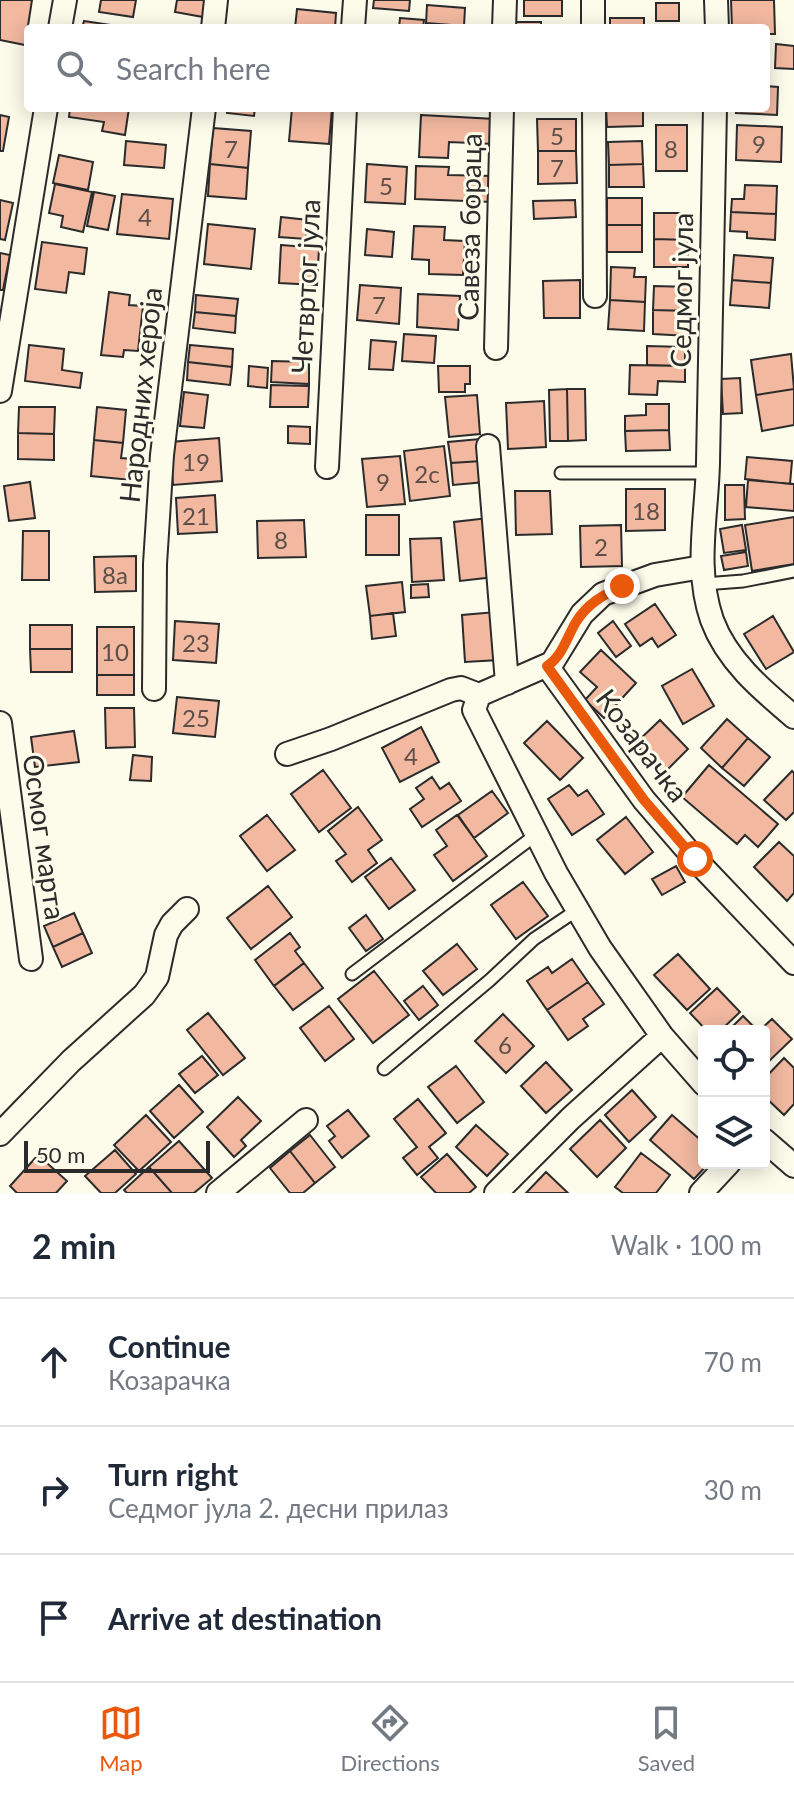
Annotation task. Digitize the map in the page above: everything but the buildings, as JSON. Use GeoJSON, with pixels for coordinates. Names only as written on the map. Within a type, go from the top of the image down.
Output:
{"type":"FeatureCollection","features":[{"type":"Feature","properties":{"kind":"street"},"geometry":{"type":"LineString","coordinates":[[61,24],[65,0]]}},
{"type":"Feature","properties":{"kind":"street"},"geometry":{"type":"LineString","coordinates":[[213,24],[216,0]]}},
{"type":"Feature","properties":{"kind":"street"},"geometry":{"type":"LineString","coordinates":[[353,24],[355,0]]}},
{"type":"Feature","properties":{"kind":"street"},"geometry":{"type":"LineString","coordinates":[[504,24],[505,0]]}},
{"type":"Feature","properties":{"kind":"street"},"geometry":{"type":"LineString","coordinates":[[593,0],[593,24]]}},
{"type":"Feature","properties":{"kind":"street"},"geometry":{"type":"LineString","coordinates":[[716,0],[717,24]]}},
{"type":"Feature","properties":{"kind":"street"},"geometry":{"type":"LineString","coordinates":[[0,391],[45,112]]}},
{"type":"Feature","properties":{"kind":"street","name":"Народних хероја"},"geometry":{"type":"LineString","coordinates":[[154,689],[155,564],[161,469],[204,112]]}},
{"type":"Feature","properties":{"kind":"street","name":"Четвртог јула"},"geometry":{"type":"LineString","coordinates":[[327,467],[345,112]]}},
{"type":"Feature","properties":{"kind":"street","name":"Савеза бораца"},"geometry":{"type":"LineString","coordinates":[[496,348],[502,112]]}},
{"type":"Feature","properties":{"kind":"street"},"geometry":{"type":"LineString","coordinates":[[594,112],[595,296]]}},
{"type":"Feature","properties":{"kind":"street","name":"Седмог јула"},"geometry":{"type":"LineString","coordinates":[[715,112],[708,473],[702,576],[713,622],[728,649],[753,682],[794,717]]}},
{"type":"Feature","properties":{"kind":"street"},"geometry":{"type":"LineString","coordinates":[[488,446],[507,683]]}},
{"type":"Feature","properties":{"kind":"street"},"geometry":{"type":"LineString","coordinates":[[698,1077],[662,1036],[577,910],[501,760],[475,716],[475,704],[479,695],[547,666],[557,657],[582,614],[603,594],[655,575],[702,576]]}},
{"type":"Feature","properties":{"kind":"street","name":"Козарачка"},"geometry":{"type":"LineString","coordinates":[[547,666],[644,800],[695,859],[794,963]]}},
{"type":"Feature","properties":{"kind":"street"},"geometry":{"type":"LineString","coordinates":[[287,754],[451,690],[461,688],[479,695]]}},
{"type":"Feature","properties":{"kind":"street","name":"Осмог марта"},"geometry":{"type":"LineString","coordinates":[[0,723],[31,959]]}},
{"type":"Feature","properties":{"kind":"street"},"geometry":{"type":"LineString","coordinates":[[0,1134],[71,1061],[152,986],[157,977],[166,935],[187,909]]}},
{"type":"Feature","properties":{"kind":"street"},"geometry":{"type":"LineString","coordinates":[[496,1193],[571,1118],[662,1036]]}},
{"type":"Feature","properties":{"kind":"street"},"geometry":{"type":"LineString","coordinates":[[218,1193],[306,1120]]}},
{"type":"Feature","properties":{"kind":"street"},"geometry":{"type":"LineString","coordinates":[[770,1145],[794,1166]]}},
{"type":"Feature","properties":{"kind":"street"},"geometry":{"type":"LineString","coordinates":[[701,1193],[723,1169]]}},
{"type":"Feature","properties":{"kind":"lane"},"geometry":{"type":"LineString","coordinates":[[561,473],[708,473]]}},
{"type":"Feature","properties":{"kind":"lane"},"geometry":{"type":"LineString","coordinates":[[702,576],[743,581],[794,571]]}},
{"type":"Feature","properties":{"kind":"lane"},"geometry":{"type":"LineString","coordinates":[[352,974],[537,834]]}},
{"type":"Feature","properties":{"kind":"lane"},"geometry":{"type":"LineString","coordinates":[[384,1069],[534,939],[577,910]]}},
{"type":"Feature","properties":{"kind":"route"},"geometry":{"type":"LineString","coordinates":[[622,586],[603,594],[588,606],[576,621],[557,657],[547,666],[644,800],[695,859]]}}]}
